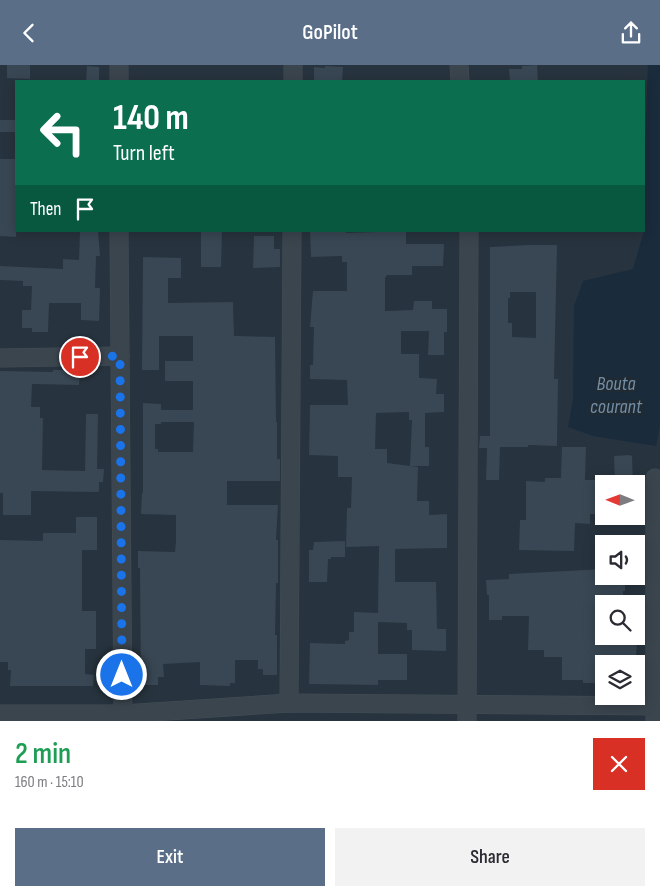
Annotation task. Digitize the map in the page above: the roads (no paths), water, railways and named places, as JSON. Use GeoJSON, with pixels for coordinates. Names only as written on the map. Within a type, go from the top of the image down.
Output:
{"type":"FeatureCollection","features":[{"type":"Feature","properties":{"kind":"street"},"geometry":{"type":"LineString","coordinates":[[118,65],[119,80]]}},
{"type":"Feature","properties":{"kind":"street"},"geometry":{"type":"LineString","coordinates":[[292,80],[293,65]]}},
{"type":"Feature","properties":{"kind":"street"},"geometry":{"type":"LineString","coordinates":[[459,65],[460,80]]}},
{"type":"Feature","properties":{"kind":"street"},"geometry":{"type":"LineString","coordinates":[[119,232],[123,718]]}},
{"type":"Feature","properties":{"kind":"street"},"geometry":{"type":"LineString","coordinates":[[289,703],[292,232]]}},
{"type":"Feature","properties":{"kind":"street"},"geometry":{"type":"LineString","coordinates":[[467,713],[469,232]]}},
{"type":"Feature","properties":{"kind":"street"},"geometry":{"type":"LineString","coordinates":[[0,358],[120,356]]}},
{"type":"Feature","properties":{"kind":"street"},"geometry":{"type":"LineString","coordinates":[[0,714],[123,718],[289,703],[467,713],[657,711],[655,477]]}},
{"type":"Feature","properties":{"kind":"water","name":"Bouta courant"},"geometry":{"type":"Polygon","coordinates":[[[648,65],[660,65],[660,425],[656,446],[593,436],[568,427],[573,399],[574,306],[583,281],[633,269],[645,232],[645,144],[648,65]]]}}]}
